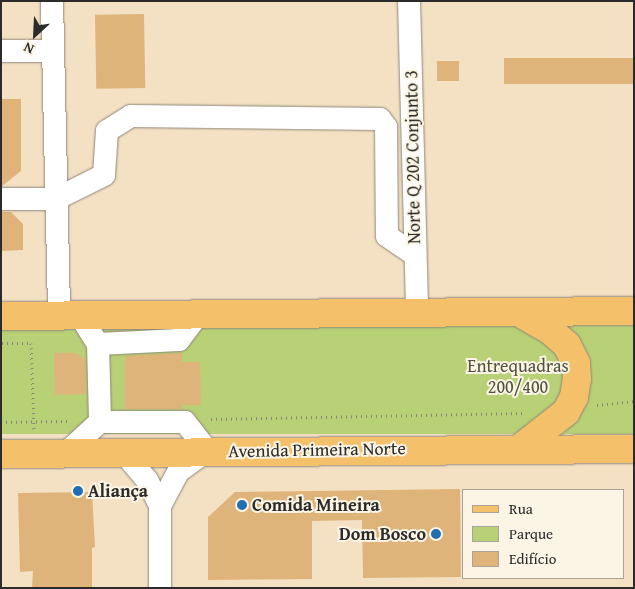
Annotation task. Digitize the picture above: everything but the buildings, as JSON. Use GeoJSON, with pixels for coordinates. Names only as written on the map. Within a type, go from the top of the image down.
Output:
{"type":"FeatureCollection","features":[{"type":"Feature","properties":{"kind":"main road"},"geometry":{"type":"LineString","coordinates":[[1,316],[634,311]]}},
{"type":"Feature","properties":{"kind":"main road"},"geometry":{"type":"LineString","coordinates":[[517,312],[551,331],[567,345],[576,363],[574,397],[566,412],[519,449]]}},
{"type":"Feature","properties":{"kind":"main road","name":"Avenida Primeira Norte"},"geometry":{"type":"LineString","coordinates":[[1,454],[634,449]]}},
{"type":"Feature","properties":{"kind":"street"},"geometry":{"type":"LineString","coordinates":[[52,1],[56,199],[69,315],[98,344],[100,421]]}},
{"type":"Feature","properties":{"kind":"street","name":"Norte Q 202 Conjunto 3"},"geometry":{"type":"LineString","coordinates":[[409,1],[417,313]]}},
{"type":"Feature","properties":{"kind":"street"},"geometry":{"type":"LineString","coordinates":[[1,51],[52,51]]}},
{"type":"Feature","properties":{"kind":"street"},"geometry":{"type":"LineString","coordinates":[[1,199],[56,199],[104,174],[107,131],[131,116],[380,119],[386,127],[387,236],[416,256]]}},
{"type":"Feature","properties":{"kind":"street"},"geometry":{"type":"LineString","coordinates":[[98,344],[179,340],[198,314]]}},
{"type":"Feature","properties":{"kind":"street"},"geometry":{"type":"LineString","coordinates":[[66,453],[100,421],[184,422],[206,451],[179,471],[160,506]]}},
{"type":"Feature","properties":{"kind":"street"},"geometry":{"type":"LineString","coordinates":[[125,454],[147,480],[160,506],[160,588]]}},
{"type":"Feature","properties":{"kind":"path"},"geometry":{"type":"LineString","coordinates":[[1,343],[31,343],[35,440]]}},
{"type":"Feature","properties":{"kind":"path"},"geometry":{"type":"LineString","coordinates":[[566,412],[634,401]]}},
{"type":"Feature","properties":{"kind":"path"},"geometry":{"type":"LineString","coordinates":[[209,419],[526,413]]}},
{"type":"Feature","properties":{"kind":"path"},"geometry":{"type":"LineString","coordinates":[[1,422],[100,421]]}},
{"type":"Feature","properties":{"kind":"green space","name":"Entrequadras 200/400"},"geometry":{"type":"Polygon","coordinates":[[[1,319],[634,319],[634,434],[1,434],[1,319]]]}},
{"type":"Feature","properties":{"kind":"place","name":"Aliança"},"geometry":{"type":"Point","coordinates":[78,491]}},
{"type":"Feature","properties":{"kind":"place","name":"Comida Mineira"},"geometry":{"type":"Point","coordinates":[242,505]}},
{"type":"Feature","properties":{"kind":"place","name":"Dom Bosco"},"geometry":{"type":"Point","coordinates":[436,534]}}]}
